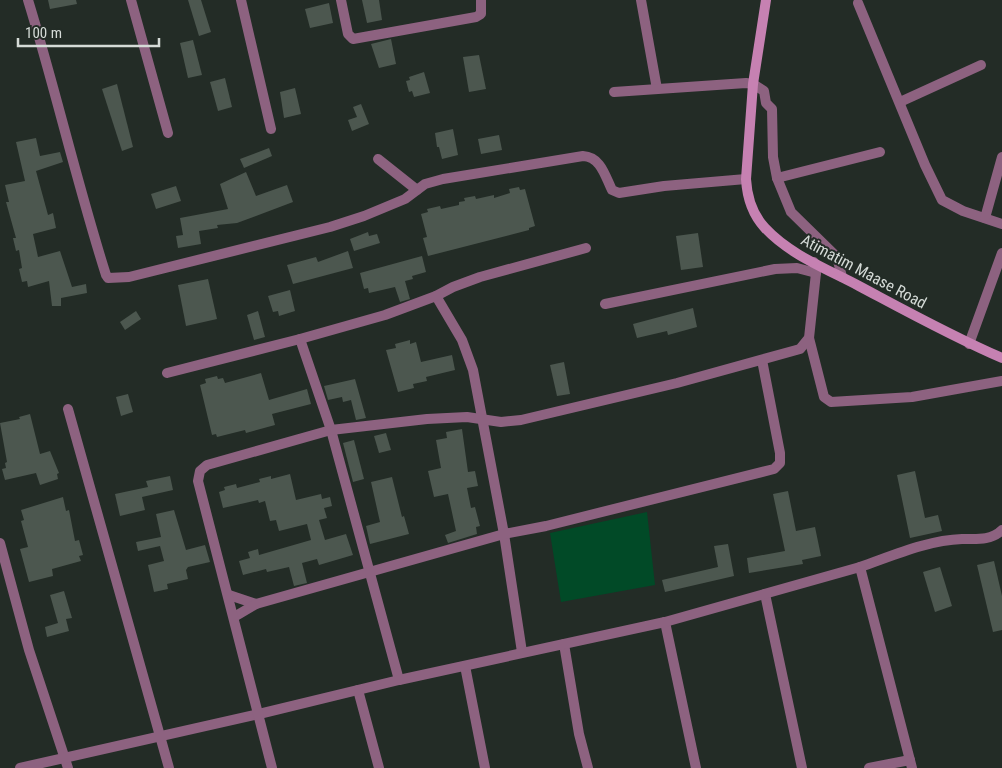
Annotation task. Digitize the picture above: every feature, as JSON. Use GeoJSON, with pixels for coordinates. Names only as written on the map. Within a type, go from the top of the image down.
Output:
{"type":"FeatureCollection","features":[{"type":"Feature","properties":{"kind":"main road","name":"Atimatim Maase Road"},"geometry":{"type":"LineString","coordinates":[[766,0],[753,84],[746,179],[746,191],[752,209],[764,227],[815,268],[842,277],[969,344],[1002,358]]}},
{"type":"Feature","properties":{"kind":"street"},"geometry":{"type":"LineString","coordinates":[[28,0],[48,65],[82,199],[108,278],[129,277],[330,227],[405,199],[425,184],[443,179],[583,156],[592,156],[599,162],[612,190],[619,193],[664,186],[746,179]]}},
{"type":"Feature","properties":{"kind":"street"},"geometry":{"type":"LineString","coordinates":[[131,0],[168,133]]}},
{"type":"Feature","properties":{"kind":"street"},"geometry":{"type":"LineString","coordinates":[[241,0],[271,129]]}},
{"type":"Feature","properties":{"kind":"street"},"geometry":{"type":"LineString","coordinates":[[341,0],[348,34],[354,39],[476,17],[481,14],[481,0]]}},
{"type":"Feature","properties":{"kind":"street"},"geometry":{"type":"LineString","coordinates":[[641,0],[657,89]]}},
{"type":"Feature","properties":{"kind":"street"},"geometry":{"type":"LineString","coordinates":[[858,3],[925,165],[942,200],[1002,224]]}},
{"type":"Feature","properties":{"kind":"street"},"geometry":{"type":"LineString","coordinates":[[900,102],[981,65]]}},
{"type":"Feature","properties":{"kind":"street"},"geometry":{"type":"LineString","coordinates":[[614,92],[753,84],[764,91],[766,103],[774,113],[773,157],[777,178],[791,212],[837,257],[842,277]]}},
{"type":"Feature","properties":{"kind":"street"},"geometry":{"type":"LineString","coordinates":[[777,178],[880,152]]}},
{"type":"Feature","properties":{"kind":"street"},"geometry":{"type":"LineString","coordinates":[[985,218],[1002,156]]}},
{"type":"Feature","properties":{"kind":"street"},"geometry":{"type":"LineString","coordinates":[[378,159],[417,190]]}},
{"type":"Feature","properties":{"kind":"street"},"geometry":{"type":"LineString","coordinates":[[167,372],[300,339],[385,315],[480,277],[586,248]]}},
{"type":"Feature","properties":{"kind":"street"},"geometry":{"type":"LineString","coordinates":[[969,344],[1002,254]]}},
{"type":"Feature","properties":{"kind":"street"},"geometry":{"type":"LineString","coordinates":[[605,304],[775,269],[815,268],[809,338],[824,398],[831,402],[912,397],[1002,381]]}},
{"type":"Feature","properties":{"kind":"street"},"geometry":{"type":"LineString","coordinates":[[436,296],[466,350],[473,370],[504,534],[522,652]]}},
{"type":"Feature","properties":{"kind":"street"},"geometry":{"type":"LineString","coordinates":[[272,768],[229,595],[198,481],[200,471],[207,465],[331,430],[427,419],[483,418],[494,422],[522,420],[677,383],[762,360],[800,349],[809,338]]}},
{"type":"Feature","properties":{"kind":"street"},"geometry":{"type":"LineString","coordinates":[[300,339],[331,430],[399,680]]}},
{"type":"Feature","properties":{"kind":"street"},"geometry":{"type":"LineString","coordinates":[[234,617],[256,604],[504,534],[546,526],[774,469],[780,463],[780,453],[762,360]]}},
{"type":"Feature","properties":{"kind":"street"},"geometry":{"type":"LineString","coordinates":[[68,409],[169,768]]}},
{"type":"Feature","properties":{"kind":"street"},"geometry":{"type":"LineString","coordinates":[[20,768],[67,763],[160,736],[522,652],[665,622],[949,540],[984,539],[998,534],[1002,530]]}},
{"type":"Feature","properties":{"kind":"street"},"geometry":{"type":"LineString","coordinates":[[0,543],[29,650],[67,763]]}},
{"type":"Feature","properties":{"kind":"street"},"geometry":{"type":"LineString","coordinates":[[860,567],[911,764],[869,768]]}},
{"type":"Feature","properties":{"kind":"street"},"geometry":{"type":"LineString","coordinates":[[765,594],[802,768]]}},
{"type":"Feature","properties":{"kind":"street"},"geometry":{"type":"LineString","coordinates":[[229,595],[256,604]]}},
{"type":"Feature","properties":{"kind":"street"},"geometry":{"type":"LineString","coordinates":[[665,622],[696,768]]}},
{"type":"Feature","properties":{"kind":"street"},"geometry":{"type":"LineString","coordinates":[[564,644],[579,734],[588,768]]}},
{"type":"Feature","properties":{"kind":"street"},"geometry":{"type":"LineString","coordinates":[[464,666],[485,768]]}},
{"type":"Feature","properties":{"kind":"street"},"geometry":{"type":"LineString","coordinates":[[358,690],[379,768]]}},
{"type":"Feature","properties":{"kind":"green space"},"geometry":{"type":"Polygon","coordinates":[[[647,512],[655,585],[561,602],[550,533],[647,512]]]}},
{"type":"Feature","properties":{"kind":"building"},"geometry":{"type":"Polygon","coordinates":[[[48,0],[76,0],[77,4],[50,9],[48,0]]]}},
{"type":"Feature","properties":{"kind":"building"},"geometry":{"type":"Polygon","coordinates":[[[188,0],[201,0],[211,32],[199,36],[188,0]]]}},
{"type":"Feature","properties":{"kind":"building"},"geometry":{"type":"Polygon","coordinates":[[[362,0],[379,0],[382,20],[367,23],[362,0]]]}},
{"type":"Feature","properties":{"kind":"building"},"geometry":{"type":"Polygon","coordinates":[[[329,3],[333,23],[310,28],[305,9],[329,3]]]}},
{"type":"Feature","properties":{"kind":"building"},"geometry":{"type":"Polygon","coordinates":[[[391,39],[396,64],[379,68],[371,44],[391,39]]]}},
{"type":"Feature","properties":{"kind":"building"},"geometry":{"type":"Polygon","coordinates":[[[193,40],[202,75],[188,78],[180,43],[193,40]]]}},
{"type":"Feature","properties":{"kind":"building"},"geometry":{"type":"Polygon","coordinates":[[[479,55],[486,89],[469,92],[463,57],[479,55]]]}},
{"type":"Feature","properties":{"kind":"building"},"geometry":{"type":"Polygon","coordinates":[[[424,72],[430,93],[414,97],[412,91],[409,92],[406,81],[410,80],[409,77],[424,72]]]}},
{"type":"Feature","properties":{"kind":"building"},"geometry":{"type":"Polygon","coordinates":[[[225,78],[232,107],[218,111],[210,82],[225,78]]]}},
{"type":"Feature","properties":{"kind":"building"},"geometry":{"type":"Polygon","coordinates":[[[117,84],[133,147],[122,151],[102,89],[117,84]]]}},
{"type":"Feature","properties":{"kind":"building"},"geometry":{"type":"Polygon","coordinates":[[[295,88],[301,114],[284,118],[280,92],[295,88]]]}},
{"type":"Feature","properties":{"kind":"building"},"geometry":{"type":"Polygon","coordinates":[[[361,104],[369,124],[352,131],[348,120],[357,117],[353,107],[361,104]]]}},
{"type":"Feature","properties":{"kind":"building"},"geometry":{"type":"Polygon","coordinates":[[[453,129],[458,155],[442,159],[439,147],[437,147],[435,133],[453,129]]]}},
{"type":"Feature","properties":{"kind":"building"},"geometry":{"type":"Polygon","coordinates":[[[499,135],[502,150],[481,154],[478,139],[499,135]]]}},
{"type":"Feature","properties":{"kind":"building"},"geometry":{"type":"Polygon","coordinates":[[[36,138],[40,156],[60,152],[63,162],[36,171],[48,215],[53,213],[56,228],[33,234],[38,257],[60,251],[72,287],[86,284],[87,293],[61,298],[61,306],[52,306],[49,281],[28,287],[27,281],[22,282],[19,269],[22,268],[19,250],[16,251],[13,238],[16,238],[6,202],[9,202],[5,185],[25,181],[16,142],[36,138]]]}},
{"type":"Feature","properties":{"kind":"building"},"geometry":{"type":"Polygon","coordinates":[[[269,148],[272,156],[244,168],[240,159],[269,148]]]}},
{"type":"Feature","properties":{"kind":"building"},"geometry":{"type":"Polygon","coordinates":[[[246,172],[256,196],[287,185],[293,202],[237,223],[217,225],[218,228],[199,231],[201,244],[178,248],[176,236],[183,235],[180,218],[228,209],[220,184],[246,172]]]}},
{"type":"Feature","properties":{"kind":"building"},"geometry":{"type":"Polygon","coordinates":[[[176,186],[181,201],[156,209],[151,194],[176,186]]]}},
{"type":"Feature","properties":{"kind":"building"},"geometry":{"type":"Polygon","coordinates":[[[519,187],[520,190],[525,189],[535,226],[529,228],[529,230],[428,256],[423,238],[427,237],[421,214],[428,212],[427,209],[440,206],[441,209],[459,205],[459,202],[465,201],[464,198],[475,196],[476,199],[494,195],[494,198],[510,193],[509,189],[519,187]]]}},
{"type":"Feature","properties":{"kind":"building"},"geometry":{"type":"Polygon","coordinates":[[[368,232],[369,236],[377,234],[380,243],[354,251],[350,239],[368,232]]]}},
{"type":"Feature","properties":{"kind":"building"},"geometry":{"type":"Polygon","coordinates":[[[698,233],[703,267],[681,270],[676,236],[698,233]]]}},
{"type":"Feature","properties":{"kind":"building"},"geometry":{"type":"Polygon","coordinates":[[[348,251],[353,268],[293,284],[287,265],[316,257],[318,262],[348,251]]]}},
{"type":"Feature","properties":{"kind":"building"},"geometry":{"type":"Polygon","coordinates":[[[422,256],[426,272],[412,276],[413,279],[405,281],[410,299],[400,302],[395,287],[369,293],[368,288],[364,289],[360,273],[422,256]]]}},
{"type":"Feature","properties":{"kind":"building"},"geometry":{"type":"Polygon","coordinates":[[[208,279],[217,319],[186,326],[178,285],[208,279]]]}},
{"type":"Feature","properties":{"kind":"building"},"geometry":{"type":"Polygon","coordinates":[[[290,290],[295,311],[279,316],[278,311],[273,312],[268,296],[290,290]]]}},
{"type":"Feature","properties":{"kind":"building"},"geometry":{"type":"Polygon","coordinates":[[[693,308],[697,327],[668,335],[667,331],[637,338],[633,324],[693,308]]]}},
{"type":"Feature","properties":{"kind":"building"},"geometry":{"type":"Polygon","coordinates":[[[136,311],[141,319],[125,330],[120,322],[136,311]]]}},
{"type":"Feature","properties":{"kind":"building"},"geometry":{"type":"Polygon","coordinates":[[[258,311],[265,337],[254,340],[247,315],[258,311]]]}},
{"type":"Feature","properties":{"kind":"building"},"geometry":{"type":"Polygon","coordinates":[[[410,340],[410,344],[416,342],[421,362],[452,355],[455,370],[426,377],[427,381],[413,384],[414,388],[398,392],[386,350],[396,348],[395,344],[410,340]]]}},
{"type":"Feature","properties":{"kind":"building"},"geometry":{"type":"Polygon","coordinates":[[[564,362],[570,394],[557,396],[550,365],[564,362]]]}},
{"type":"Feature","properties":{"kind":"building"},"geometry":{"type":"Polygon","coordinates":[[[261,373],[269,400],[307,389],[311,404],[272,414],[275,425],[246,433],[245,430],[217,437],[216,434],[212,435],[200,385],[206,383],[205,379],[217,376],[218,379],[223,378],[225,383],[261,373]]]}},
{"type":"Feature","properties":{"kind":"building"},"geometry":{"type":"Polygon","coordinates":[[[355,379],[366,418],[356,420],[351,400],[343,402],[342,397],[328,400],[324,386],[355,379]]]}},
{"type":"Feature","properties":{"kind":"building"},"geometry":{"type":"Polygon","coordinates":[[[128,394],[133,412],[121,416],[116,397],[128,394]]]}},
{"type":"Feature","properties":{"kind":"building"},"geometry":{"type":"Polygon","coordinates":[[[30,414],[40,454],[50,451],[59,473],[57,474],[58,479],[40,485],[36,473],[5,480],[2,469],[6,468],[5,463],[7,462],[0,423],[20,419],[19,417],[30,414]]]}},
{"type":"Feature","properties":{"kind":"building"},"geometry":{"type":"Polygon","coordinates":[[[462,429],[468,472],[475,471],[478,486],[467,488],[471,508],[475,507],[480,526],[476,527],[477,534],[448,543],[445,535],[456,531],[448,494],[434,497],[428,471],[441,468],[436,440],[447,438],[446,432],[462,429]]]}},
{"type":"Feature","properties":{"kind":"building"},"geometry":{"type":"Polygon","coordinates":[[[386,433],[391,450],[379,453],[374,436],[386,433]]]}},
{"type":"Feature","properties":{"kind":"building"},"geometry":{"type":"Polygon","coordinates":[[[354,440],[364,479],[353,482],[343,443],[354,440]]]}},
{"type":"Feature","properties":{"kind":"building"},"geometry":{"type":"Polygon","coordinates":[[[915,471],[925,518],[938,515],[942,531],[910,538],[897,475],[915,471]]]}},
{"type":"Feature","properties":{"kind":"building"},"geometry":{"type":"Polygon","coordinates":[[[290,474],[296,500],[321,494],[322,499],[330,497],[332,506],[324,508],[327,518],[319,520],[325,540],[346,534],[353,555],[319,565],[317,559],[302,563],[307,583],[294,586],[289,567],[267,572],[266,569],[243,575],[239,561],[250,558],[248,552],[258,549],[259,555],[311,540],[307,524],[279,531],[276,520],[270,521],[265,501],[259,503],[258,500],[223,508],[219,492],[225,490],[224,487],[236,484],[237,488],[260,482],[259,479],[271,476],[271,479],[290,474]]]}},
{"type":"Feature","properties":{"kind":"building"},"geometry":{"type":"Polygon","coordinates":[[[170,476],[173,490],[142,497],[145,510],[120,516],[115,494],[148,487],[146,481],[170,476]]]}},
{"type":"Feature","properties":{"kind":"building"},"geometry":{"type":"Polygon","coordinates":[[[392,477],[402,517],[404,516],[409,534],[370,544],[366,526],[380,522],[371,482],[392,477]]]}},
{"type":"Feature","properties":{"kind":"building"},"geometry":{"type":"Polygon","coordinates":[[[788,491],[796,531],[815,527],[821,556],[802,560],[803,564],[749,573],[747,558],[785,551],[773,494],[788,491]]]}},
{"type":"Feature","properties":{"kind":"building"},"geometry":{"type":"Polygon","coordinates":[[[63,497],[66,511],[69,510],[75,541],[79,540],[83,555],[79,556],[81,561],[52,569],[53,576],[29,582],[20,549],[28,547],[21,521],[24,520],[21,510],[63,497]]]}},
{"type":"Feature","properties":{"kind":"building"},"geometry":{"type":"Polygon","coordinates":[[[174,510],[186,550],[205,545],[210,562],[188,567],[186,570],[188,579],[167,584],[168,589],[154,592],[148,565],[164,561],[160,546],[138,551],[136,542],[161,537],[156,514],[174,510]]]}},
{"type":"Feature","properties":{"kind":"building"},"geometry":{"type":"Polygon","coordinates":[[[728,544],[734,576],[665,592],[662,580],[718,567],[714,546],[728,544]]]}},
{"type":"Feature","properties":{"kind":"building"},"geometry":{"type":"Polygon","coordinates":[[[994,561],[1002,596],[1002,630],[993,632],[977,565],[994,561]]]}},
{"type":"Feature","properties":{"kind":"building"},"geometry":{"type":"Polygon","coordinates":[[[940,567],[952,606],[935,612],[923,572],[940,567]]]}},
{"type":"Feature","properties":{"kind":"building"},"geometry":{"type":"Polygon","coordinates":[[[64,591],[72,618],[66,619],[69,631],[47,637],[45,627],[58,623],[50,595],[64,591]]]}}]}
